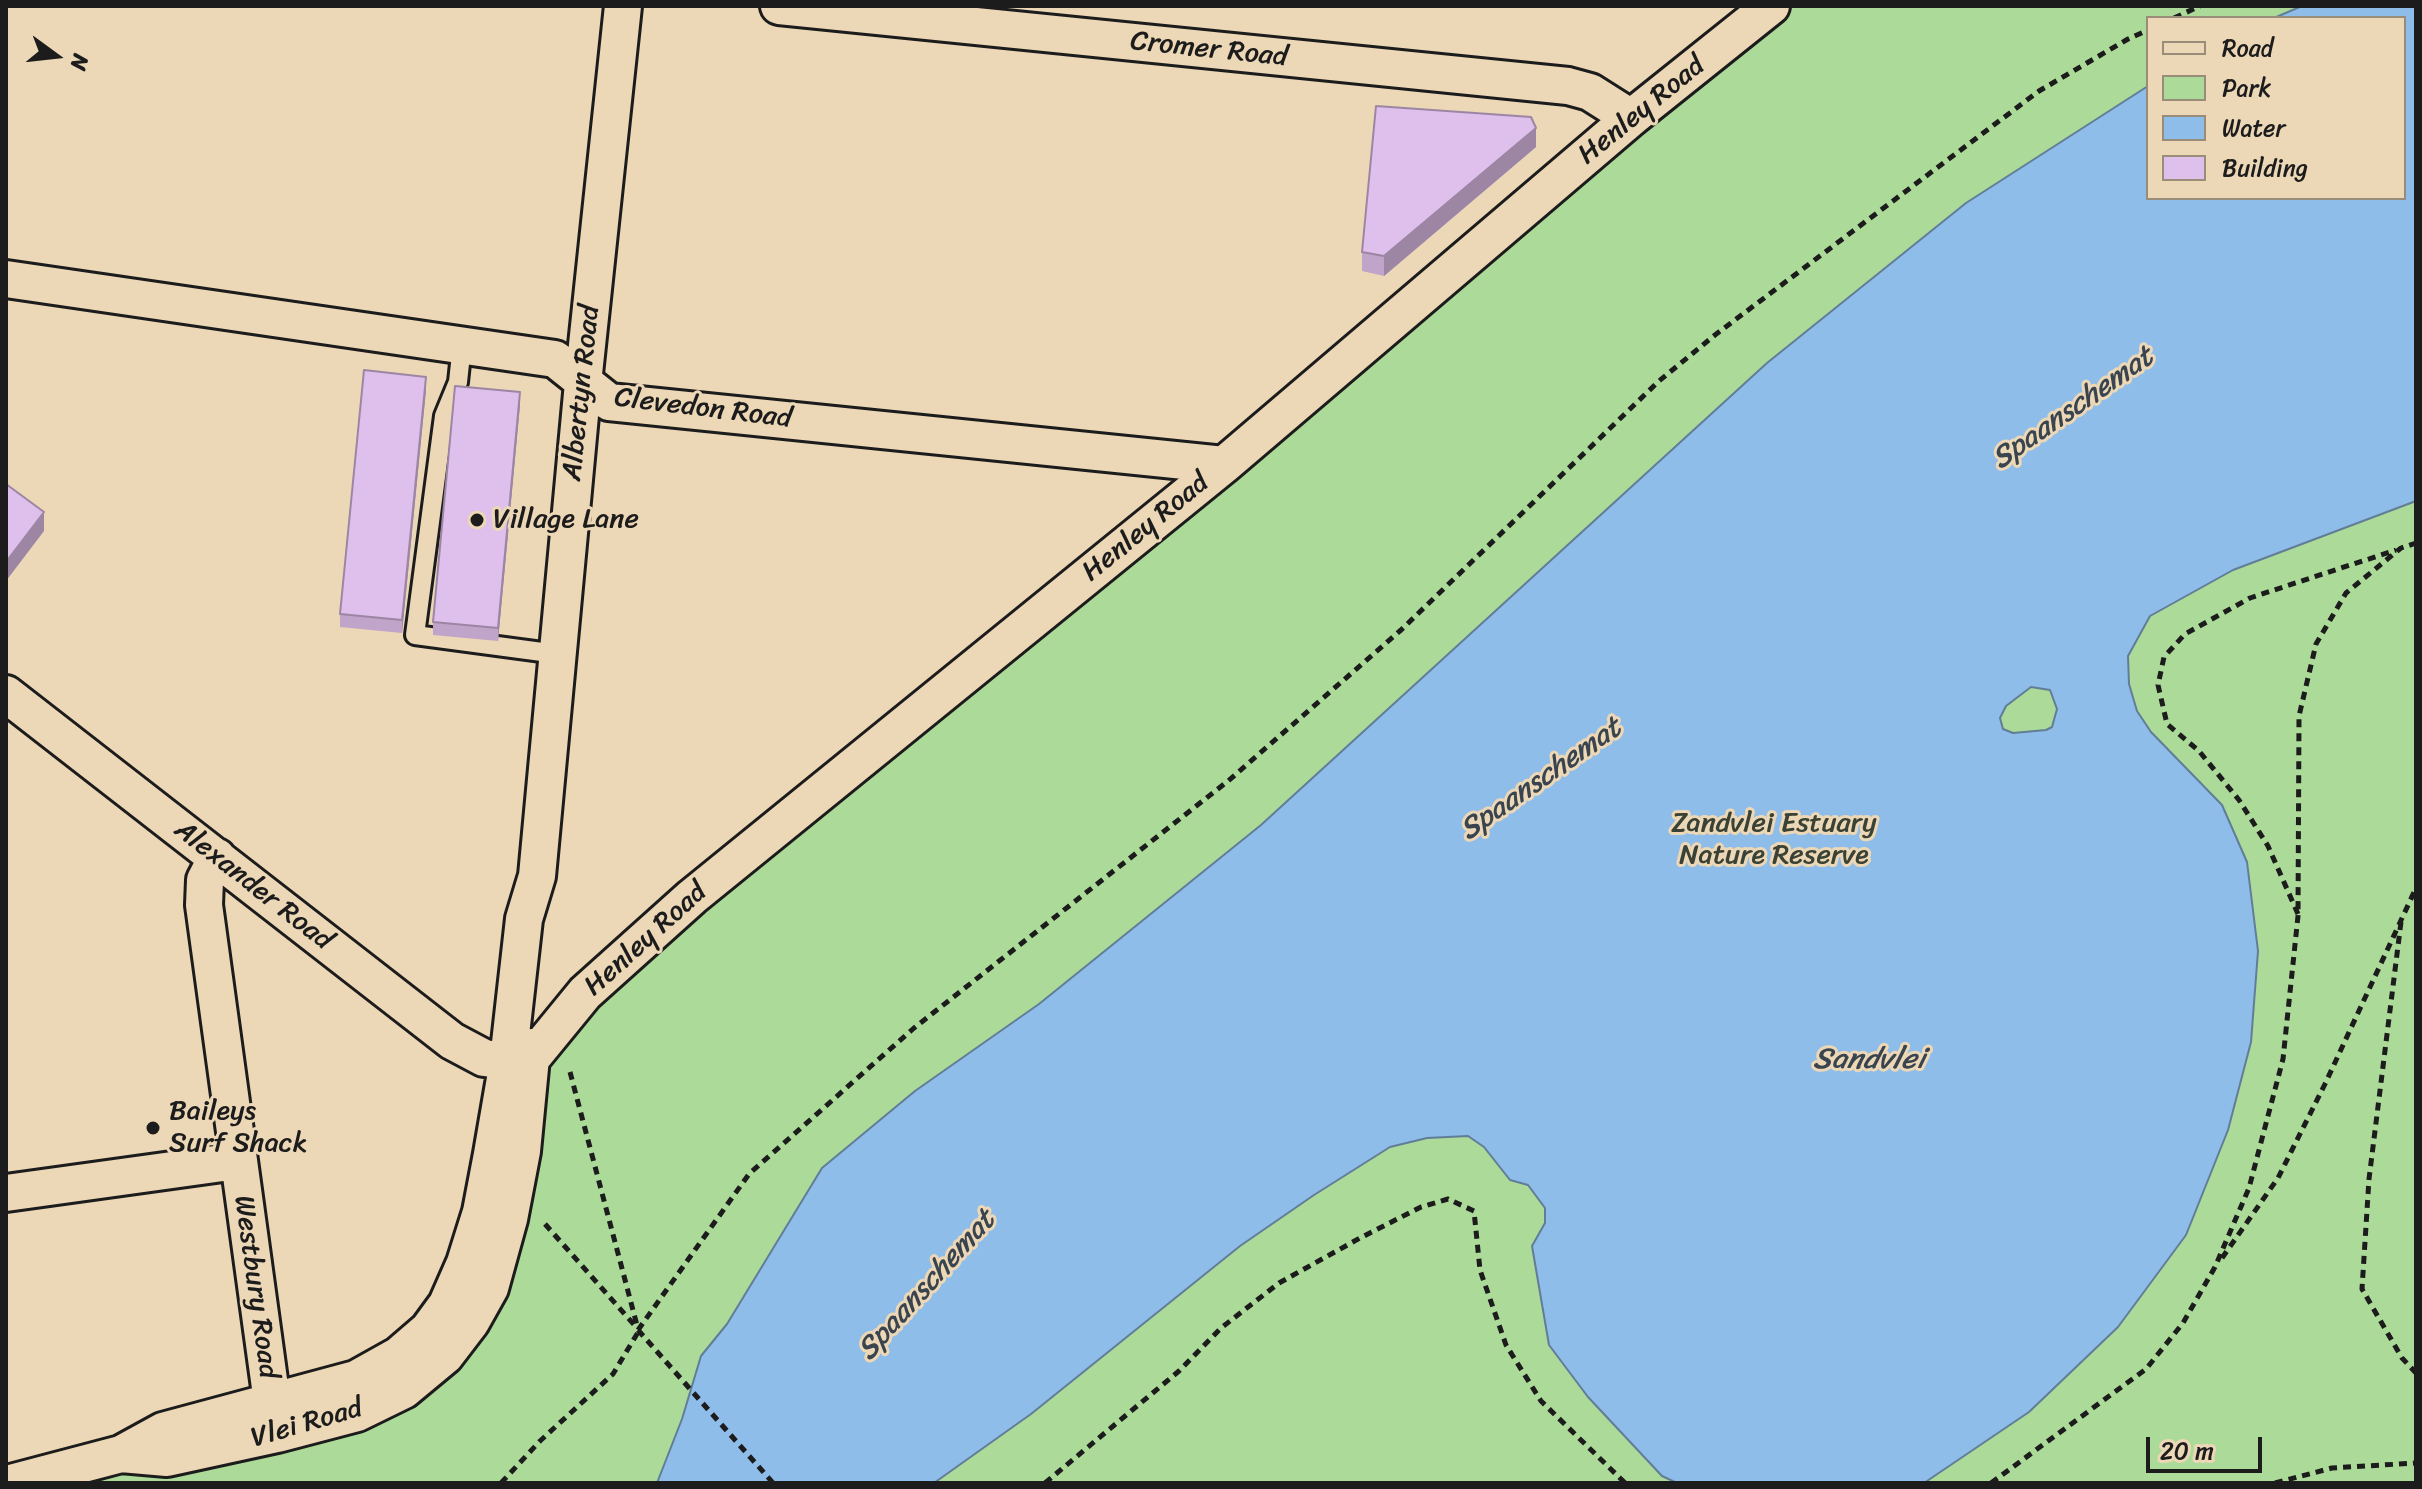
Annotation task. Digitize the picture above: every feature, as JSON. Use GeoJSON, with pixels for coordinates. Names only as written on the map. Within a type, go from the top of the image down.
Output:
{"type":"FeatureCollection","features":[{"type":"Feature","properties":{"kind":"street","name":"Albertyn Road"},"geometry":{"type":"LineString","coordinates":[[527,1100],[520,1060],[543,920],[537,876],[583,383],[623,6]]}},
{"type":"Feature","properties":{"kind":"street","name":"Cromer Road"},"geometry":{"type":"LineString","coordinates":[[779,6],[1568,86],[1590,92],[1631,118]]}},
{"type":"Feature","properties":{"kind":"street","name":"Henley Road"},"geometry":{"type":"LineString","coordinates":[[520,1060],[612,967],[692,897],[1224,465],[1631,118],[1771,6]]}},
{"type":"Feature","properties":{"kind":"street","name":"Clevedon Road"},"geometry":{"type":"LineString","coordinates":[[6,279],[555,359],[609,402],[1224,465]]}},
{"type":"Feature","properties":{"kind":"street","name":"Alexander Road"},"geometry":{"type":"LineString","coordinates":[[6,694],[452,1041],[484,1058],[520,1060]]}},
{"type":"Feature","properties":{"kind":"street","name":"Westbury Road"},"geometry":{"type":"LineString","coordinates":[[217,857],[205,880],[204,905],[274,1418]]}},
{"type":"Feature","properties":{"kind":"street","name":"Vlei Road"},"geometry":{"type":"LineString","coordinates":[[274,1418],[399,1355],[428,1330],[447,1304],[465,1263],[481,1212],[520,1060]]}},
{"type":"Feature","properties":{"kind":"street","name":"Vlei Road"},"geometry":{"type":"LineString","coordinates":[[11,1483],[121,1454],[163,1431],[274,1418],[357,1413],[404,1390],[445,1356],[471,1322],[490,1288],[509,1219],[522,1151],[527,1100]]}},
{"type":"Feature","properties":{"kind":"street"},"geometry":{"type":"LineString","coordinates":[[6,1193],[237,1161]]}},
{"type":"Feature","properties":{"kind":"lane"},"geometry":{"type":"LineString","coordinates":[[462,345],[458,382],[444,416],[415,635],[557,654]]}},
{"type":"Feature","properties":{"kind":"path"},"geometry":{"type":"LineString","coordinates":[[2178,16],[2200,6]]}},
{"type":"Feature","properties":{"kind":"path"},"geometry":{"type":"LineString","coordinates":[[638,1330],[749,1174],[914,1028],[1228,781],[1401,630],[1659,381],[1715,335],[2039,91],[2146,31]]}},
{"type":"Feature","properties":{"kind":"path"},"geometry":{"type":"LineString","coordinates":[[2298,916],[2268,846],[2239,800],[2199,751],[2167,724],[2158,685],[2164,657],[2185,634],[2250,598],[2416,543]]}},
{"type":"Feature","properties":{"kind":"path"},"geometry":{"type":"LineString","coordinates":[[2215,1267],[2249,1188],[2283,1059],[2298,916],[2299,716],[2316,644],[2346,593],[2401,548]]}},
{"type":"Feature","properties":{"kind":"path"},"geometry":{"type":"LineString","coordinates":[[1991,1483],[2146,1369],[2183,1323],[2215,1267],[2278,1178],[2416,888]]}},
{"type":"Feature","properties":{"kind":"path"},"geometry":{"type":"LineString","coordinates":[[2401,922],[2369,1179],[2362,1289],[2402,1358],[2416,1373]]}},
{"type":"Feature","properties":{"kind":"path"},"geometry":{"type":"LineString","coordinates":[[557,1026],[638,1330]]}},
{"type":"Feature","properties":{"kind":"path"},"geometry":{"type":"LineString","coordinates":[[1045,1483],[1179,1371],[1221,1328],[1279,1283],[1409,1213],[1448,1199],[1474,1211],[1480,1270],[1506,1345],[1541,1401],[1625,1483]]}},
{"type":"Feature","properties":{"kind":"path"},"geometry":{"type":"LineString","coordinates":[[509,1219],[546,1224],[773,1483]]}},
{"type":"Feature","properties":{"kind":"path"},"geometry":{"type":"LineString","coordinates":[[501,1483],[540,1441],[613,1374],[645,1321]]}},
{"type":"Feature","properties":{"kind":"path"},"geometry":{"type":"LineString","coordinates":[[2275,1483],[2332,1468],[2416,1463]]}},
{"type":"Feature","properties":{"kind":"green space","name":"Zandvlei Estuary Nature Reserve"},"geometry":{"type":"Polygon","coordinates":[[[1771,6],[2416,6],[2416,1483],[11,1483],[404,1390],[557,1026],[1771,6]]]}},
{"type":"Feature","properties":{"kind":"water","name":"Sandvlei"},"geometry":{"type":"Polygon","coordinates":[[[2302,6],[2416,6],[2416,501],[2233,570],[2150,616],[2128,656],[2129,684],[2137,711],[2151,732],[2222,805],[2247,862],[2258,951],[2251,1042],[2228,1130],[2186,1235],[2118,1327],[2029,1412],[1924,1483],[1677,1483],[1662,1476],[1588,1397],[1549,1345],[1532,1246],[1545,1223],[1545,1208],[1528,1185],[1510,1180],[1484,1147],[1468,1136],[1427,1138],[1390,1147],[1240,1246],[1031,1414],[934,1483],[657,1483],[682,1419],[701,1356],[727,1324],[822,1168],[915,1091],[1039,1004],[1261,825],[1767,363],[1966,203],[2146,87],[2146,200],[2406,200],[2406,16],[2279,16],[2302,6]],[[2031,687],[2006,706],[2000,718],[2003,729],[2013,733],[2046,730],[2052,727],[2057,709],[2050,690],[2031,687]]]}},
{"type":"Feature","properties":{"kind":"building"},"geometry":{"type":"Polygon","coordinates":[[[1376,106],[1531,117],[1536,128],[1384,256],[1362,252],[1376,106]]]}},
{"type":"Feature","properties":{"kind":"building","name":"Village Lane"},"geometry":{"type":"Polygon","coordinates":[[[364,370],[426,377],[402,620],[340,614],[364,370]]]}},
{"type":"Feature","properties":{"kind":"building","name":"Village Lane"},"geometry":{"type":"Polygon","coordinates":[[[455,386],[520,392],[498,628],[433,622],[455,386]]]}},
{"type":"Feature","properties":{"kind":"building"},"geometry":{"type":"Polygon","coordinates":[[[6,484],[44,512],[6,562],[6,484]]]}},
{"type":"Feature","properties":{"kind":"place","name":"Village Lane"},"geometry":{"type":"Point","coordinates":[477,520]}},
{"type":"Feature","properties":{"kind":"place","name":"Baileys Surf Shack"},"geometry":{"type":"Point","coordinates":[153,1128]}},
{"type":"Feature","properties":{"kind":"water label","name":"Spaanschemat"},"geometry":{"type":"Point","coordinates":[2073,409]}},
{"type":"Feature","properties":{"kind":"water label","name":"Spaanschemat"},"geometry":{"type":"Point","coordinates":[1541,780]}},
{"type":"Feature","properties":{"kind":"water label","name":"Spaanschemat"},"geometry":{"type":"Point","coordinates":[927,1286]}}]}
